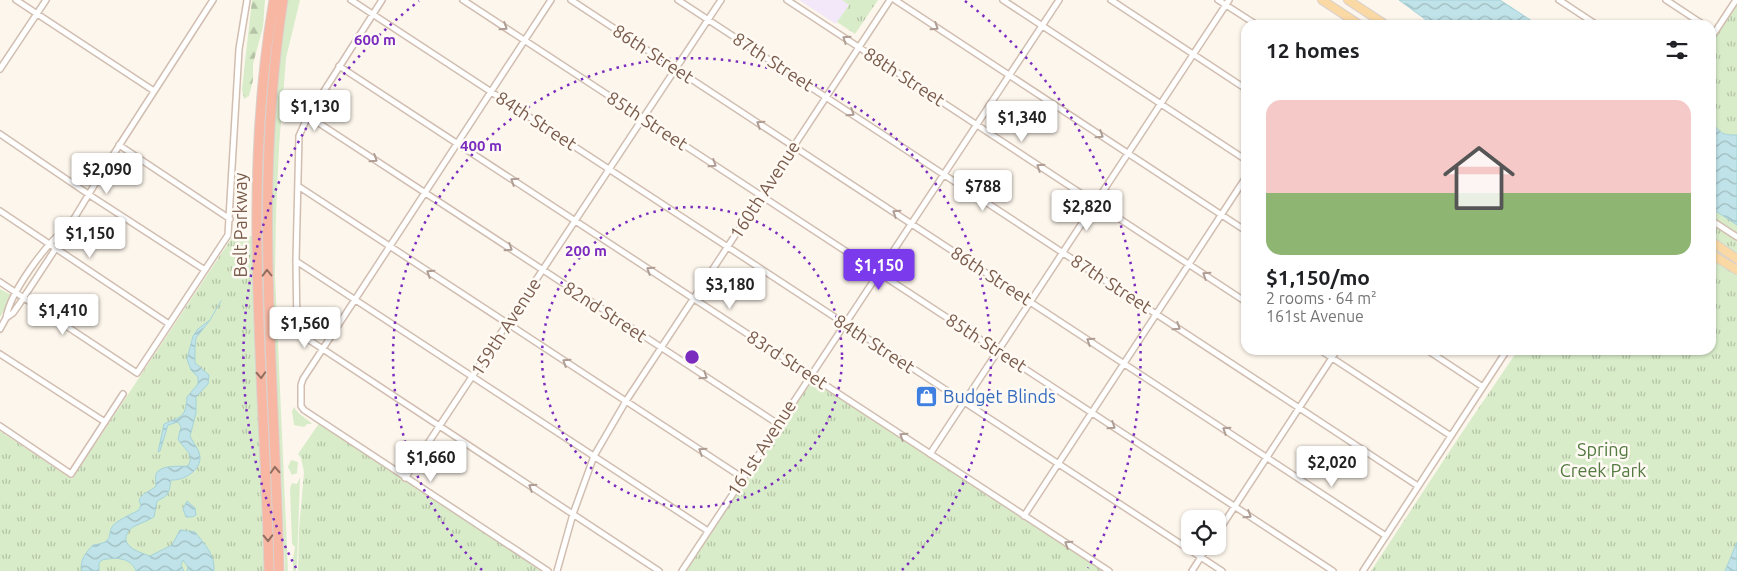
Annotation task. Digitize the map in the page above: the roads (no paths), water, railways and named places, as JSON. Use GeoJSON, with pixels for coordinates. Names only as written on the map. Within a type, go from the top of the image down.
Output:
{"type":"FeatureCollection","features":[{"type":"Feature","properties":{"kind":"highway","name":"Belt Parkway"},"geometry":{"type":"LineString","coordinates":[[269,571],[256,221],[260,117],[274,0]]}},
{"type":"Feature","properties":{"kind":"highway","name":"Belt Parkway"},"geometry":{"type":"LineString","coordinates":[[279,571],[267,294],[266,225],[273,83],[283,0]]}},
{"type":"Feature","properties":{"kind":"main road"},"geometry":{"type":"LineString","coordinates":[[1322,0],[1352,20]]}},
{"type":"Feature","properties":{"kind":"main road"},"geometry":{"type":"LineString","coordinates":[[1348,0],[1377,20]]}},
{"type":"Feature","properties":{"kind":"main road"},"geometry":{"type":"LineString","coordinates":[[1716,244],[1737,259]]}},
{"type":"Feature","properties":{"kind":"main road"},"geometry":{"type":"LineString","coordinates":[[1716,257],[1737,270]]}},
{"type":"Feature","properties":{"kind":"street"},"geometry":{"type":"LineString","coordinates":[[16,0],[154,91]]}},
{"type":"Feature","properties":{"kind":"street"},"geometry":{"type":"LineString","coordinates":[[1,65],[46,0]]}},
{"type":"Feature","properties":{"kind":"street"},"geometry":{"type":"LineString","coordinates":[[6,318],[13,313],[56,248],[119,145],[213,0]]}},
{"type":"Feature","properties":{"kind":"street"},"geometry":{"type":"LineString","coordinates":[[0,282],[137,372],[228,235],[239,49],[247,0]]}},
{"type":"Feature","properties":{"kind":"street","name":"84th Street"},"geometry":{"type":"LineString","coordinates":[[351,0],[1222,571]]}},
{"type":"Feature","properties":{"kind":"street"},"geometry":{"type":"LineString","coordinates":[[382,0],[308,116],[299,136],[296,261],[297,332],[659,571]]}},
{"type":"Feature","properties":{"kind":"street","name":"85th Street"},"geometry":{"type":"LineString","coordinates":[[463,0],[1333,571]]}},
{"type":"Feature","properties":{"kind":"street"},"geometry":{"type":"LineString","coordinates":[[548,571],[326,426],[302,408],[301,385],[552,0]]}},
{"type":"Feature","properties":{"kind":"street","name":"86th Street"},"geometry":{"type":"LineString","coordinates":[[571,0],[1386,536]]}},
{"type":"Feature","properties":{"kind":"street","name":"87th Street"},"geometry":{"type":"LineString","coordinates":[[678,0],[1418,486]]}},
{"type":"Feature","properties":{"kind":"street","name":"159th Avenue"},"geometry":{"type":"LineString","coordinates":[[405,478],[721,0]]}},
{"type":"Feature","properties":{"kind":"street","name":"88th Street"},"geometry":{"type":"LineString","coordinates":[[787,0],[1241,299]]}},
{"type":"Feature","properties":{"kind":"street","name":"160th Avenue"},"geometry":{"type":"LineString","coordinates":[[557,571],[573,514],[594,456],[661,348],[890,0]]}},
{"type":"Feature","properties":{"kind":"street"},"geometry":{"type":"LineString","coordinates":[[894,0],[1241,228]]}},
{"type":"Feature","properties":{"kind":"street"},"geometry":{"type":"LineString","coordinates":[[1003,0],[1241,157]]}},
{"type":"Feature","properties":{"kind":"street","name":"161st Avenue"},"geometry":{"type":"LineString","coordinates":[[682,571],[804,383],[811,376],[845,325],[1059,0]]}},
{"type":"Feature","properties":{"kind":"street"},"geometry":{"type":"LineString","coordinates":[[1111,0],[1241,86]]}},
{"type":"Feature","properties":{"kind":"street"},"geometry":{"type":"LineString","coordinates":[[1218,0],[1227,2],[1250,20]]}},
{"type":"Feature","properties":{"kind":"street"},"geometry":{"type":"LineString","coordinates":[[1666,0],[1696,20]]}},
{"type":"Feature","properties":{"kind":"street"},"geometry":{"type":"LineString","coordinates":[[1716,27],[1736,0]]}},
{"type":"Feature","properties":{"kind":"street"},"geometry":{"type":"LineString","coordinates":[[1563,1],[1590,20]]}},
{"type":"Feature","properties":{"kind":"street"},"geometry":{"type":"LineString","coordinates":[[930,454],[1227,2]]}},
{"type":"Feature","properties":{"kind":"street","name":"83rd Street"},"geometry":{"type":"LineString","coordinates":[[339,66],[1109,571]]}},
{"type":"Feature","properties":{"kind":"street","name":"82nd Street"},"geometry":{"type":"LineString","coordinates":[[308,116],[778,424]]}},
{"type":"Feature","properties":{"kind":"street"},"geometry":{"type":"LineString","coordinates":[[0,134],[205,270]]}},
{"type":"Feature","properties":{"kind":"street"},"geometry":{"type":"LineString","coordinates":[[119,145],[230,219]]}},
{"type":"Feature","properties":{"kind":"street"},"geometry":{"type":"LineString","coordinates":[[1024,516],[1241,185]]}},
{"type":"Feature","properties":{"kind":"street"},"geometry":{"type":"LineString","coordinates":[[298,186],[743,478]]}},
{"type":"Feature","properties":{"kind":"street"},"geometry":{"type":"LineString","coordinates":[[0,211],[169,324]]}},
{"type":"Feature","properties":{"kind":"street"},"geometry":{"type":"LineString","coordinates":[[1716,223],[1737,237]]}},
{"type":"Feature","properties":{"kind":"street"},"geometry":{"type":"LineString","coordinates":[[0,328],[16,293],[48,244],[70,225]]}},
{"type":"Feature","properties":{"kind":"street"},"geometry":{"type":"LineString","coordinates":[[296,261],[708,531]]}},
{"type":"Feature","properties":{"kind":"street"},"geometry":{"type":"LineString","coordinates":[[0,354],[105,422]]}},
{"type":"Feature","properties":{"kind":"street"},"geometry":{"type":"LineString","coordinates":[[1328,355],[1451,436]]}},
{"type":"Feature","properties":{"kind":"street"},"geometry":{"type":"LineString","coordinates":[[1226,520],[1334,355]]}},
{"type":"Feature","properties":{"kind":"street"},"geometry":{"type":"LineString","coordinates":[[1435,355],[1483,387]]}},
{"type":"Feature","properties":{"kind":"street"},"geometry":{"type":"LineString","coordinates":[[1363,571],[1504,355]]}},
{"type":"Feature","properties":{"kind":"street"},"geometry":{"type":"LineString","coordinates":[[0,426],[71,474],[123,394]]}},
{"type":"Feature","properties":{"kind":"street"},"geometry":{"type":"LineString","coordinates":[[1192,571],[1201,557]]}},
{"type":"Feature","properties":{"kind":"water"},"geometry":{"type":"Polygon","coordinates":[[[1399,0],[1500,0],[1530,20],[1426,20],[1399,0]]]}},
{"type":"Feature","properties":{"kind":"water"},"geometry":{"type":"Polygon","coordinates":[[[1716,127],[1727,135],[1737,135],[1737,225],[1716,211],[1716,127]]]}},
{"type":"Feature","properties":{"kind":"water"},"geometry":{"type":"Polygon","coordinates":[[[210,320],[196,338],[195,348],[195,363],[209,375],[208,384],[196,397],[196,413],[190,436],[199,452],[199,463],[190,474],[181,479],[171,480],[168,493],[157,501],[154,517],[129,530],[126,539],[129,546],[133,549],[150,556],[172,545],[180,530],[195,532],[211,555],[214,571],[187,571],[188,567],[183,560],[181,565],[184,571],[136,571],[130,563],[122,559],[112,558],[102,560],[99,563],[99,571],[82,571],[82,560],[90,548],[93,545],[106,541],[113,525],[139,510],[141,505],[139,500],[141,497],[156,486],[156,474],[158,471],[166,467],[188,466],[190,458],[188,452],[178,439],[181,427],[178,422],[168,425],[160,451],[158,452],[164,424],[184,413],[187,397],[198,384],[198,377],[191,370],[187,359],[193,336],[198,329],[210,320]]]}},
{"type":"Feature","properties":{"kind":"water"},"geometry":{"type":"Polygon","coordinates":[[[187,501],[195,508],[196,515],[192,517],[186,517],[183,509],[187,501]]]}},
{"type":"Feature","properties":{"kind":"water"},"geometry":{"type":"Polygon","coordinates":[[[1737,542],[1737,571],[1725,571],[1737,542]]]}},
{"type":"Feature","properties":{"kind":"waterway"},"geometry":{"type":"LineString","coordinates":[[210,320],[221,301]]}},
{"type":"Feature","properties":{"kind":"place","name":"Budget Blinds"},"geometry":{"type":"Point","coordinates":[927,397]}},
{"type":"Feature","properties":{"kind":"park label","name":"Spring Creek Park"},"geometry":{"type":"Point","coordinates":[1603,460]}}]}
